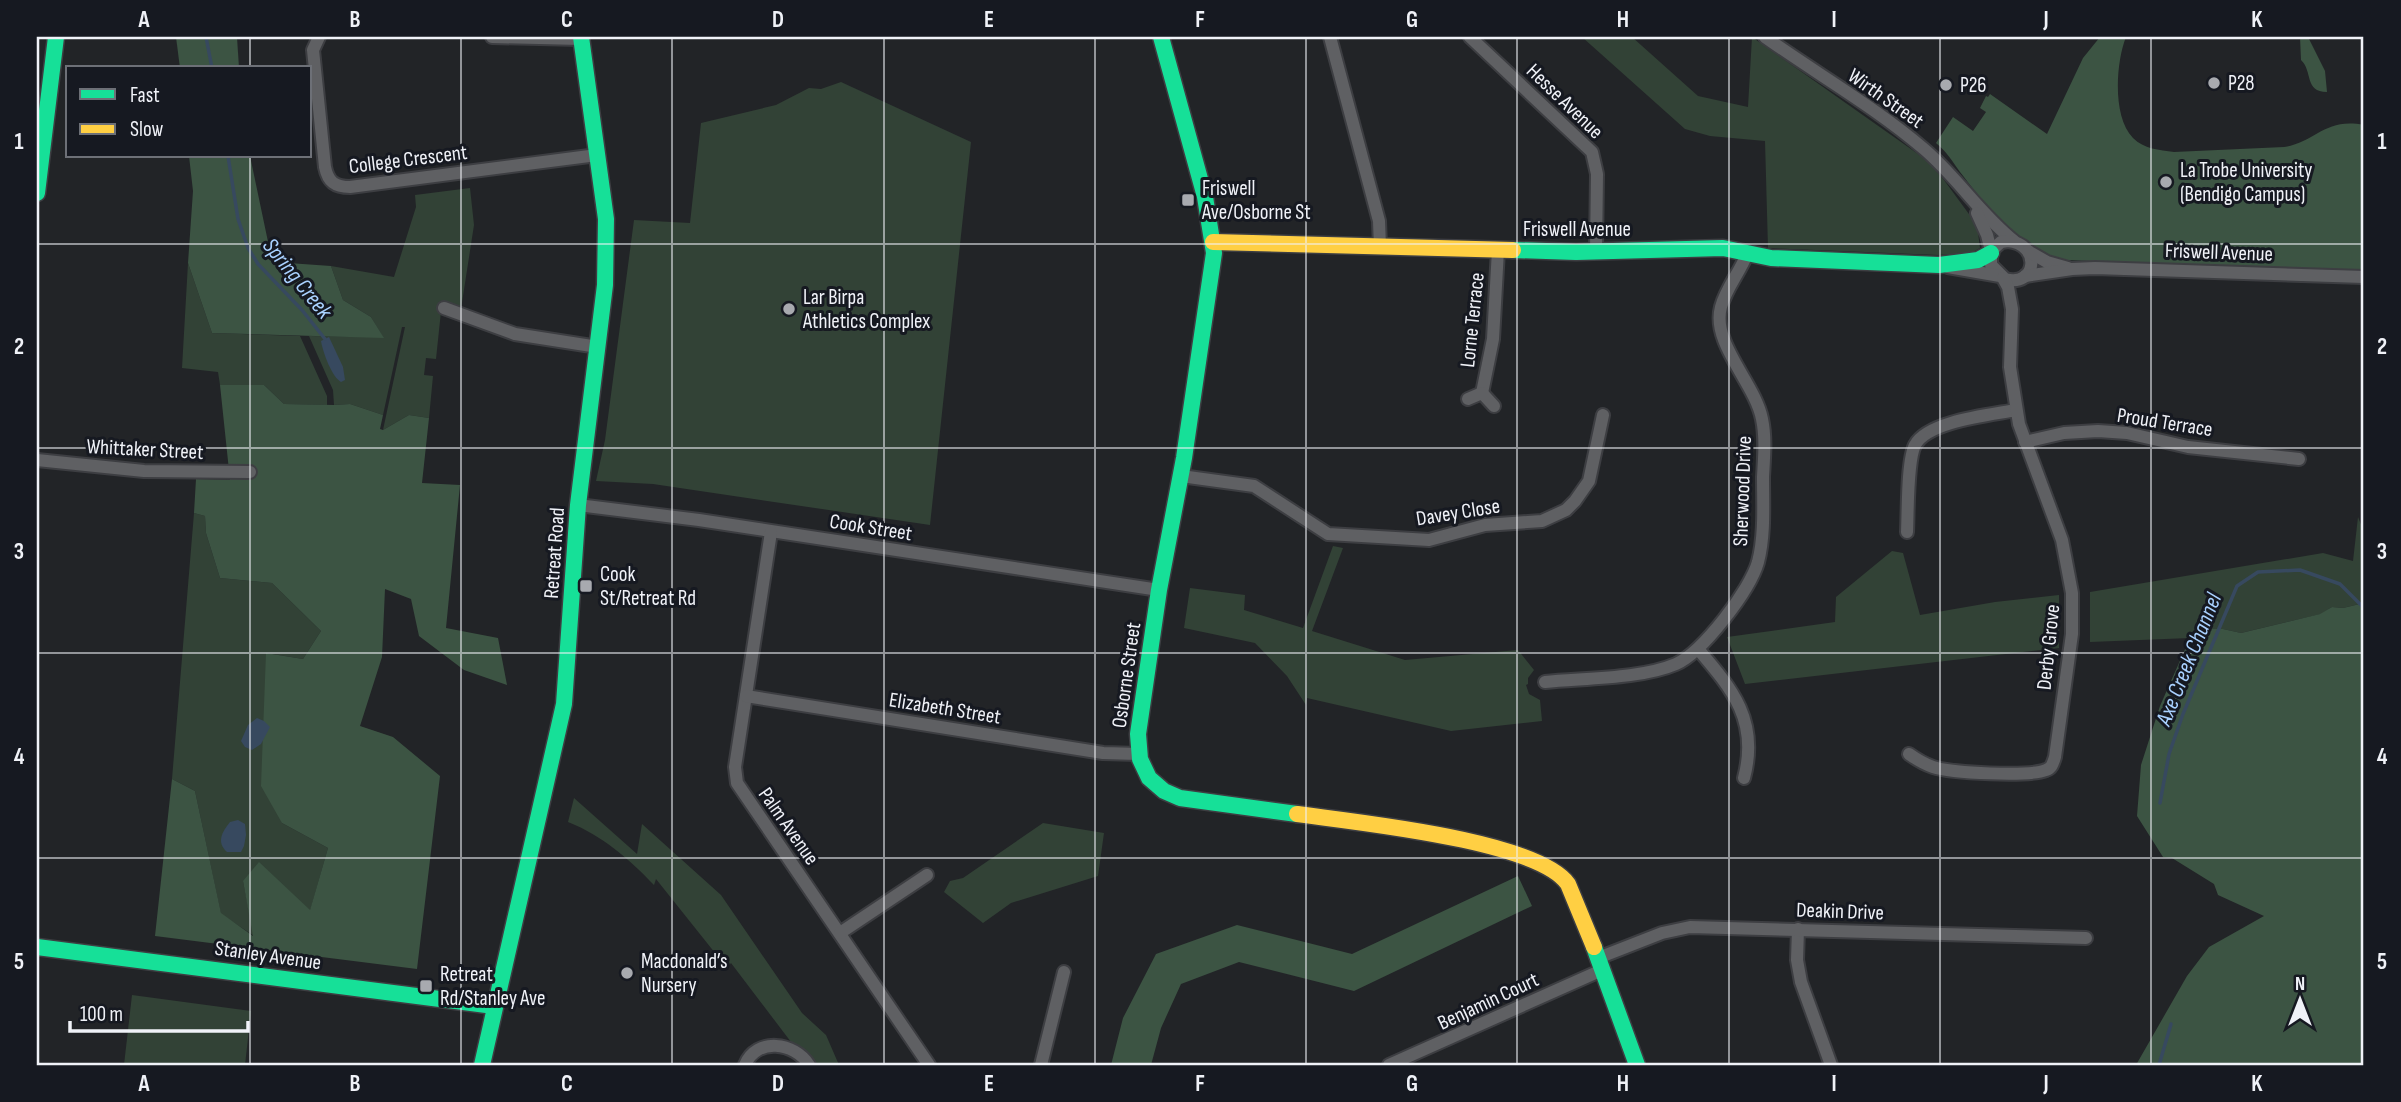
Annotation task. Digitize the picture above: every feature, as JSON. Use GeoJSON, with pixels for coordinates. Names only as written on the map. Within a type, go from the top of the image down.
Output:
{"type":"FeatureCollection","features":[{"type":"Feature","properties":{"kind":"street"},"geometry":{"type":"LineString","coordinates":[[37,193],[56,37]]}},
{"type":"Feature","properties":{"kind":"street","name":"College Crescent"},"geometry":{"type":"LineString","coordinates":[[319,37],[313,50],[325,167],[328,179],[337,186],[350,187],[597,155]]}},
{"type":"Feature","properties":{"kind":"street"},"geometry":{"type":"LineString","coordinates":[[492,37],[581,38]]}},
{"type":"Feature","properties":{"kind":"street","name":"Osborne Street"},"geometry":{"type":"LineString","coordinates":[[1161,37],[1202,187],[1213,242],[1212,278],[1181,476],[1159,590],[1138,734],[1139,754],[1145,772],[1155,785],[1180,798],[1445,838],[1506,850],[1554,869],[1570,889],[1637,1065]]}},
{"type":"Feature","properties":{"kind":"street"},"geometry":{"type":"LineString","coordinates":[[1330,37],[1379,221],[1380,247]]}},
{"type":"Feature","properties":{"kind":"street","name":"Hesse Avenue"},"geometry":{"type":"LineString","coordinates":[[1469,37],[1592,152],[1597,174],[1596,252]]}},
{"type":"Feature","properties":{"kind":"street","name":"Wirth Street"},"geometry":{"type":"LineString","coordinates":[[1765,37],[1923,148],[1949,173],[1993,224],[2014,241]]}},
{"type":"Feature","properties":{"kind":"street","name":"Retreat Road"},"geometry":{"type":"LineString","coordinates":[[481,1065],[564,704],[578,505],[607,249],[606,219],[581,38]]}},
{"type":"Feature","properties":{"kind":"street","name":"Wirth Street"},"geometry":{"type":"LineString","coordinates":[[1973,203],[1987,235],[1991,252]]}},
{"type":"Feature","properties":{"kind":"street"},"geometry":{"type":"LineString","coordinates":[[2014,241],[2028,251],[2032,262],[2024,277],[2011,281],[2001,277],[1991,265],[1991,252],[2001,242],[2014,241]]}},
{"type":"Feature","properties":{"kind":"street","name":"Friswell Avenue"},"geometry":{"type":"LineString","coordinates":[[1213,242],[1596,252],[1714,248],[1812,261],[1939,265],[1978,260],[1991,252]]}},
{"type":"Feature","properties":{"kind":"street","name":"Lorne Terrace"},"geometry":{"type":"LineString","coordinates":[[1482,393],[1493,338],[1498,250]]}},
{"type":"Feature","properties":{"kind":"street","name":"Friswell Avenue"},"geometry":{"type":"LineString","coordinates":[[2028,251],[2047,262],[2072,269]]}},
{"type":"Feature","properties":{"kind":"street","name":"Sherwood Drive"},"geometry":{"type":"LineString","coordinates":[[1545,682],[1647,672],[1679,663],[1698,649],[1745,590],[1761,548],[1764,438],[1762,419],[1751,389],[1722,336],[1719,323],[1723,301],[1747,254]]}},
{"type":"Feature","properties":{"kind":"street","name":"Friswell Avenue"},"geometry":{"type":"LineString","coordinates":[[1939,265],[2001,277]]}},
{"type":"Feature","properties":{"kind":"street","name":"Friswell Avenue"},"geometry":{"type":"LineString","coordinates":[[2024,277],[2072,269],[2364,277]]}},
{"type":"Feature","properties":{"kind":"street","name":"Derby Grove"},"geometry":{"type":"LineString","coordinates":[[1909,754],[1924,764],[1947,770],[2023,773],[2046,770],[2052,766],[2055,758],[2072,634],[2072,593],[2063,540],[2025,442],[2016,410],[2010,367],[2012,309],[2007,287],[2001,277]]}},
{"type":"Feature","properties":{"kind":"street","name":"Derby Grove"},"geometry":{"type":"LineString","coordinates":[[2012,309],[2024,277]]}},
{"type":"Feature","properties":{"kind":"street"},"geometry":{"type":"LineString","coordinates":[[444,308],[515,334],[598,347]]}},
{"type":"Feature","properties":{"kind":"street","name":"Lorne Terrace"},"geometry":{"type":"LineString","coordinates":[[1468,399],[1482,393]]}},
{"type":"Feature","properties":{"kind":"street","name":"Lorne Terrace"},"geometry":{"type":"LineString","coordinates":[[1482,393],[1494,406]]}},
{"type":"Feature","properties":{"kind":"street"},"geometry":{"type":"LineString","coordinates":[[1907,532],[1912,453],[1922,436],[1945,425],[2016,410]]}},
{"type":"Feature","properties":{"kind":"street","name":"Davey Close"},"geometry":{"type":"LineString","coordinates":[[1181,476],[1254,486],[1328,534],[1429,540],[1485,525],[1542,521],[1566,510],[1589,481],[1602,415]]}},
{"type":"Feature","properties":{"kind":"street","name":"Proud Terrace"},"geometry":{"type":"LineString","coordinates":[[2025,442],[2064,433],[2098,430],[2126,433],[2188,447],[2299,459]]}},
{"type":"Feature","properties":{"kind":"street","name":"Whittaker Street"},"geometry":{"type":"LineString","coordinates":[[37,460],[144,471],[250,472]]}},
{"type":"Feature","properties":{"kind":"street","name":"Cook Street"},"geometry":{"type":"LineString","coordinates":[[578,505],[771,531],[1159,590]]}},
{"type":"Feature","properties":{"kind":"street","name":"Palm Avenue"},"geometry":{"type":"LineString","coordinates":[[771,531],[735,767],[737,783],[929,1065]]}},
{"type":"Feature","properties":{"kind":"street"},"geometry":{"type":"LineString","coordinates":[[1698,649],[1742,707],[1748,754],[1744,778]]}},
{"type":"Feature","properties":{"kind":"street","name":"Elizabeth Street"},"geometry":{"type":"LineString","coordinates":[[746,696],[1103,752],[1139,754]]}},
{"type":"Feature","properties":{"kind":"street"},"geometry":{"type":"LineString","coordinates":[[840,933],[927,875]]}},
{"type":"Feature","properties":{"kind":"street","name":"Deakin Drive"},"geometry":{"type":"LineString","coordinates":[[1600,964],[1675,929],[1690,927],[2086,938]]}},
{"type":"Feature","properties":{"kind":"street"},"geometry":{"type":"LineString","coordinates":[[1798,929],[1797,960],[1801,982],[1831,1065]]}},
{"type":"Feature","properties":{"kind":"street","name":"Stanley Avenue"},"geometry":{"type":"LineString","coordinates":[[37,947],[494,1006]]}},
{"type":"Feature","properties":{"kind":"street","name":"Benjamin Court"},"geometry":{"type":"LineString","coordinates":[[1389,1065],[1600,964]]}},
{"type":"Feature","properties":{"kind":"street"},"geometry":{"type":"LineString","coordinates":[[1041,1065],[1064,972]]}},
{"type":"Feature","properties":{"kind":"street"},"geometry":{"type":"LineString","coordinates":[[745,1065],[757,1048],[771,1046],[798,1053],[809,1065]]}},
{"type":"Feature","properties":{"kind":"green space"},"geometry":{"type":"Polygon","coordinates":[[[176,37],[237,37],[239,66],[180,66],[176,37]]]}},
{"type":"Feature","properties":{"kind":"green space"},"geometry":{"type":"Polygon","coordinates":[[[1582,37],[1632,37],[1698,96],[1748,107],[1752,37],[1928,161],[1977,225],[1980,248],[1971,253],[1938,255],[1768,248],[1765,141],[1710,136],[1685,129],[1582,37]]]}},
{"type":"Feature","properties":{"kind":"green space"},"geometry":{"type":"Polygon","coordinates":[[[2100,37],[2126,37],[2118,74],[2119,103],[2126,129],[2137,142],[2147,147],[2174,152],[2284,147],[2340,124],[2364,125],[2364,270],[2066,260],[2033,248],[2019,238],[1993,214],[1936,143],[1953,117],[1973,131],[1986,112],[1980,108],[1990,94],[2047,134],[2083,58],[2100,37]]]}},
{"type":"Feature","properties":{"kind":"green space"},"geometry":{"type":"Polygon","coordinates":[[[2300,37],[2308,37],[2325,71],[2327,92],[2315,89],[2312,85],[2301,60],[2300,37]]]}},
{"type":"Feature","properties":{"kind":"green space","name":"Lar Birpa Athletics Complex"},"geometry":{"type":"Polygon","coordinates":[[[841,82],[971,142],[930,525],[653,484],[596,481],[605,440],[634,220],[690,223],[701,123],[776,105],[809,88],[821,89],[841,82]]]}},
{"type":"Feature","properties":{"kind":"green space"},"geometry":{"type":"Polygon","coordinates":[[[189,158],[250,158],[274,262],[331,266],[343,300],[371,317],[384,338],[212,333],[188,263],[193,191],[189,158]]]}},
{"type":"Feature","properties":{"kind":"green space"},"geometry":{"type":"Polygon","coordinates":[[[470,188],[474,225],[461,309],[442,302],[436,359],[426,358],[424,375],[433,376],[429,418],[409,415],[383,430],[405,327],[402,327],[383,415],[350,404],[334,405],[333,390],[309,336],[383,337],[371,317],[343,300],[331,266],[394,277],[416,207],[415,195],[470,188]]]}},
{"type":"Feature","properties":{"kind":"green space"},"geometry":{"type":"Polygon","coordinates":[[[188,263],[212,333],[300,336],[327,396],[327,405],[284,404],[264,385],[220,385],[218,372],[182,368],[188,263]]]}},
{"type":"Feature","properties":{"kind":"green space"},"geometry":{"type":"Polygon","coordinates":[[[220,385],[264,385],[284,404],[350,404],[383,415],[380,429],[383,430],[409,415],[429,418],[422,483],[460,485],[446,628],[498,638],[507,685],[464,670],[419,636],[411,599],[385,589],[382,657],[360,726],[393,737],[440,776],[417,969],[155,936],[172,779],[195,791],[221,913],[253,936],[243,881],[259,862],[310,910],[328,848],[282,823],[261,786],[266,653],[303,659],[321,631],[272,583],[220,578],[206,533],[205,516],[194,513],[196,479],[230,480],[220,385]]]}},
{"type":"Feature","properties":{"kind":"green space"},"geometry":{"type":"Polygon","coordinates":[[[194,513],[205,516],[206,533],[220,578],[272,583],[321,631],[303,659],[266,653],[282,823],[328,848],[310,911],[243,881],[254,936],[221,914],[195,791],[172,779],[194,513]]]}},
{"type":"Feature","properties":{"kind":"green space"},"geometry":{"type":"Polygon","coordinates":[[[2358,517],[2364,532],[2364,603],[2343,608],[2332,607],[2321,614],[2241,633],[2223,629],[2199,631],[2190,638],[2090,642],[2090,592],[2323,553],[2353,561],[2358,517]]]}},
{"type":"Feature","properties":{"kind":"green space"},"geometry":{"type":"Polygon","coordinates":[[[1333,546],[1343,548],[1312,631],[1405,660],[1518,650],[1534,670],[1526,685],[1529,694],[1540,700],[1542,721],[1451,731],[1307,698],[1306,705],[1287,676],[1255,643],[1184,628],[1190,588],[1245,595],[1244,610],[1303,628],[1333,546]]]}},
{"type":"Feature","properties":{"kind":"green space"},"geometry":{"type":"Polygon","coordinates":[[[1892,551],[1903,553],[1920,615],[1995,602],[2059,595],[2059,648],[1745,684],[1727,637],[1835,622],[1836,597],[1892,551]]]}},
{"type":"Feature","properties":{"kind":"green space"},"geometry":{"type":"Polygon","coordinates":[[[2364,603],[2364,1065],[2136,1065],[2187,976],[2209,947],[2264,916],[2218,895],[2214,884],[2172,858],[2163,857],[2137,816],[2141,765],[2160,706],[2190,638],[2207,629],[2241,633],[2320,614],[2332,607],[2343,608],[2364,603]]]}},
{"type":"Feature","properties":{"kind":"green space"},"geometry":{"type":"Polygon","coordinates":[[[574,798],[637,854],[642,824],[721,895],[802,1013],[826,1035],[839,1065],[814,1065],[804,1050],[791,1042],[731,963],[727,968],[656,879],[654,885],[614,849],[593,834],[568,822],[574,798]]]}},
{"type":"Feature","properties":{"kind":"green space"},"geometry":{"type":"Polygon","coordinates":[[[1043,823],[1104,833],[1098,876],[1011,903],[983,923],[944,892],[950,881],[963,878],[1043,823]]]}},
{"type":"Feature","properties":{"kind":"green space"},"geometry":{"type":"Polygon","coordinates":[[[1518,876],[1532,906],[1354,991],[1239,962],[1181,984],[1161,1028],[1151,1065],[1111,1065],[1123,1018],[1156,954],[1237,925],[1352,954],[1518,876]]]}},
{"type":"Feature","properties":{"kind":"green space"},"geometry":{"type":"Polygon","coordinates":[[[132,995],[251,1011],[245,1065],[124,1065],[132,995]]]}},
{"type":"Feature","properties":{"kind":"water"},"geometry":{"type":"Polygon","coordinates":[[[329,337],[343,367],[345,380],[341,382],[331,370],[322,346],[321,341],[329,337]]]}},
{"type":"Feature","properties":{"kind":"water"},"geometry":{"type":"Polygon","coordinates":[[[257,718],[270,727],[261,744],[252,750],[245,747],[241,741],[248,725],[257,718]]]}},
{"type":"Feature","properties":{"kind":"water"},"geometry":{"type":"Polygon","coordinates":[[[238,820],[245,824],[244,846],[241,852],[227,852],[221,841],[223,833],[230,822],[238,820]]]}},
{"type":"Feature","properties":{"kind":"waterway","name":"Spring Creek"},"geometry":{"type":"LineString","coordinates":[[206,37],[212,66]]}},
{"type":"Feature","properties":{"kind":"waterway","name":"Spring Creek"},"geometry":{"type":"LineString","coordinates":[[228,158],[238,219],[248,248],[258,264],[302,310],[325,339]]}},
{"type":"Feature","properties":{"kind":"waterway","name":"Axe Creek Channel"},"geometry":{"type":"LineString","coordinates":[[2160,803],[2169,754],[2183,714],[2237,586],[2258,572],[2300,570],[2340,584],[2364,608]]}},
{"type":"Feature","properties":{"kind":"waterway","name":"Axe Creek Channel"},"geometry":{"type":"LineString","coordinates":[[2159,1065],[2171,1024]]}},
{"type":"Feature","properties":{"kind":"traffic: fast"},"geometry":{"type":"LineString","coordinates":[[37,193],[56,37]]}},
{"type":"Feature","properties":{"kind":"traffic: fast"},"geometry":{"type":"LineString","coordinates":[[482,1065],[564,704],[578,505],[605,285],[606,219],[581,37]]}},
{"type":"Feature","properties":{"kind":"traffic: fast"},"geometry":{"type":"LineString","coordinates":[[1161,37],[1205,197],[1214,253],[1184,458],[1159,590],[1138,734],[1140,759],[1149,778],[1164,791],[1180,798],[1297,814]]}},
{"type":"Feature","properties":{"kind":"traffic: fast"},"geometry":{"type":"LineString","coordinates":[[1513,250],[1576,252],[1723,248],[1771,258],[1939,265],[1978,260],[1991,253]]}},
{"type":"Feature","properties":{"kind":"traffic: fast"},"geometry":{"type":"LineString","coordinates":[[37,947],[494,1006]]}},
{"type":"Feature","properties":{"kind":"traffic: fast"},"geometry":{"type":"LineString","coordinates":[[1594,947],[1637,1065]]}},
{"type":"Feature","properties":{"kind":"traffic: slow"},"geometry":{"type":"LineString","coordinates":[[1213,242],[1513,250]]}},
{"type":"Feature","properties":{"kind":"traffic: slow"},"geometry":{"type":"LineString","coordinates":[[1297,814],[1442,836],[1520,856],[1550,869],[1568,884],[1594,947]]}},
{"type":"Feature","properties":{"kind":"place","name":"P28"},"geometry":{"type":"Point","coordinates":[2214,83]}},
{"type":"Feature","properties":{"kind":"place","name":"P26"},"geometry":{"type":"Point","coordinates":[1946,85]}},
{"type":"Feature","properties":{"kind":"place","name":"La Trobe University (Bendigo Campus)"},"geometry":{"type":"Point","coordinates":[2166,182]}},
{"type":"Feature","properties":{"kind":"place","name":"Friswell Ave/Osborne St"},"geometry":{"type":"Point","coordinates":[1188,200]}},
{"type":"Feature","properties":{"kind":"place","name":"Lar Birpa Athletics Complex"},"geometry":{"type":"Point","coordinates":[789,309]}},
{"type":"Feature","properties":{"kind":"place","name":"Cook St/Retreat Rd"},"geometry":{"type":"Point","coordinates":[586,586]}},
{"type":"Feature","properties":{"kind":"place","name":"Macdonald’s Nursery"},"geometry":{"type":"Point","coordinates":[627,973]}},
{"type":"Feature","properties":{"kind":"place","name":"Retreat Rd/Stanley Ave"},"geometry":{"type":"Point","coordinates":[426,986]}}]}
